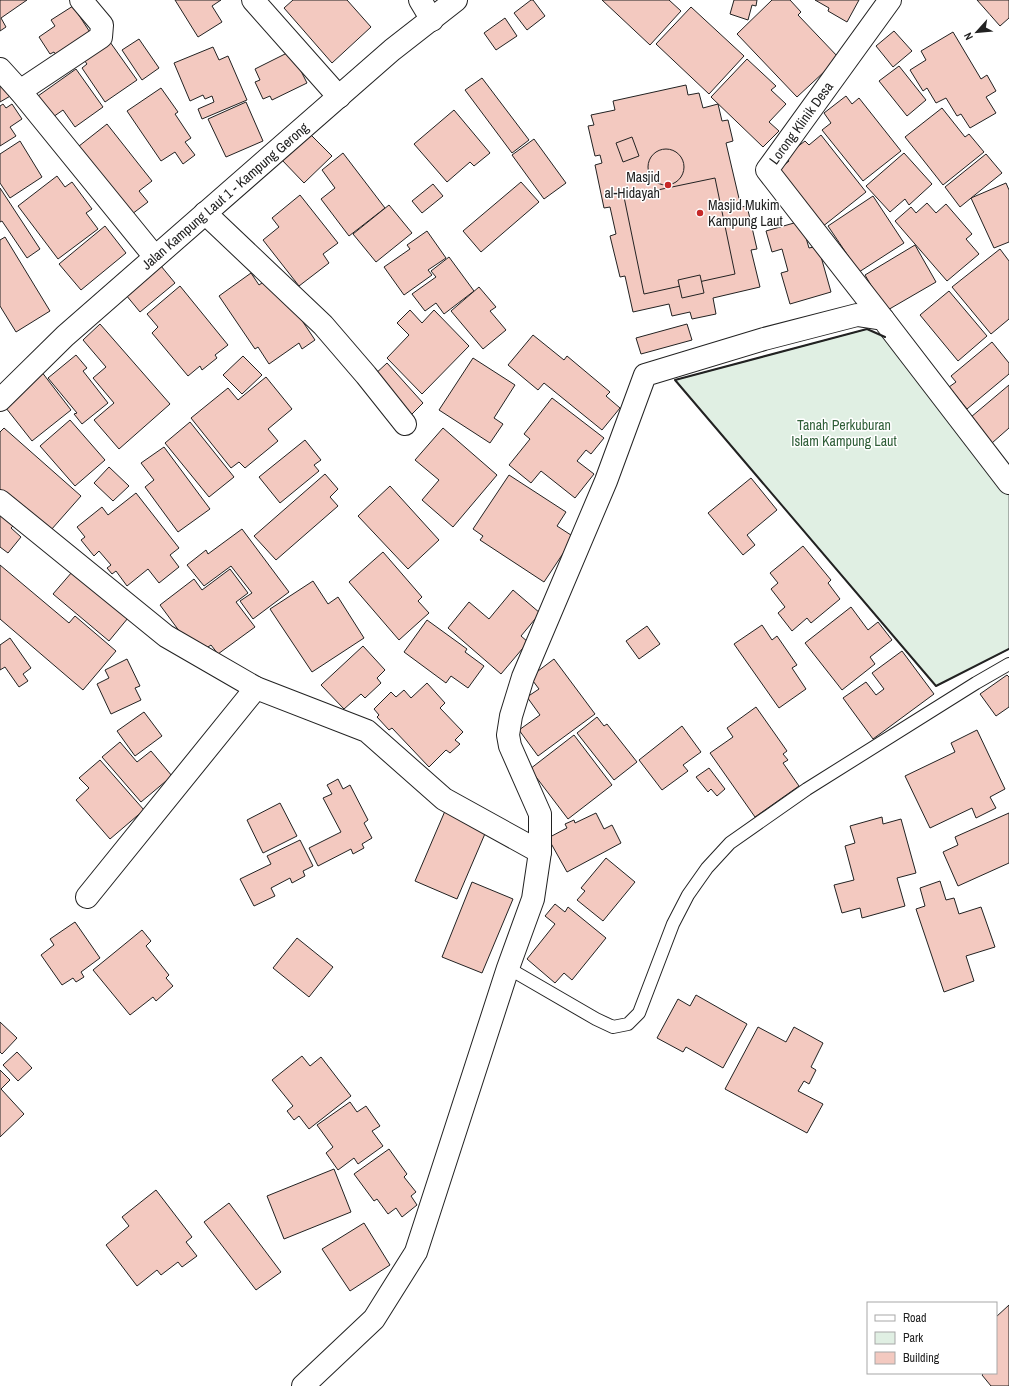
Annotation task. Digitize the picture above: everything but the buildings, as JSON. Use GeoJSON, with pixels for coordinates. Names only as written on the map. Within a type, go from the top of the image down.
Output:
{"type":"FeatureCollection","features":[{"type":"Feature","properties":{"kind":"street"},"geometry":{"type":"LineString","coordinates":[[20,91],[101,37],[102,25],[81,0]]}},
{"type":"Feature","properties":{"kind":"street"},"geometry":{"type":"LineString","coordinates":[[253,0],[339,97]]}},
{"type":"Feature","properties":{"kind":"street"},"geometry":{"type":"LineString","coordinates":[[420,0],[432,20]]}},
{"type":"Feature","properties":{"kind":"street","name":"Jalan Kampung Laut 1 - Kampung Gerong"},"geometry":{"type":"LineString","coordinates":[[0,400],[65,336],[205,213],[392,50],[456,0]]}},
{"type":"Feature","properties":{"kind":"street","name":"Lorong Klinik Desa"},"geometry":{"type":"LineString","coordinates":[[883,319],[767,170],[890,0]]}},
{"type":"Feature","properties":{"kind":"street"},"geometry":{"type":"LineString","coordinates":[[0,69],[20,91],[155,257]]}},
{"type":"Feature","properties":{"kind":"street"},"geometry":{"type":"LineString","coordinates":[[205,213],[323,325],[366,375],[405,424]]}},
{"type":"Feature","properties":{"kind":"street"},"geometry":{"type":"LineString","coordinates":[[303,1386],[374,1319],[416,1252],[508,968],[533,898],[540,852],[540,814],[510,746],[508,735],[511,716],[523,677],[606,481],[645,375],[764,339],[857,315],[883,319],[1009,483]]}},
{"type":"Feature","properties":{"kind":"street"},"geometry":{"type":"LineString","coordinates":[[0,501],[166,636],[256,688],[367,731],[444,799],[540,852]]}},
{"type":"Feature","properties":{"kind":"street"},"geometry":{"type":"LineString","coordinates":[[87,897],[256,688]]}},
{"type":"Feature","properties":{"kind":"lane"},"geometry":{"type":"LineString","coordinates":[[508,968],[596,1019],[613,1027],[628,1024],[639,1013],[673,924],[688,895],[707,868],[730,843],[807,788],[1009,664]]}},
{"type":"Feature","properties":{"kind":"green space","name":"Tanah Perkuburan Islam Kampung Laut"},"geometry":{"type":"Polygon","coordinates":[[[867,329],[888,338],[1009,493],[1009,649],[936,686],[675,380],[867,329]]]}},
{"type":"Feature","properties":{"kind":"wall"},"geometry":{"type":"LineString","coordinates":[[885,337],[867,329],[675,380],[936,686],[1009,649]]}},
{"type":"Feature","properties":{"kind":"place","name":"Masjid al-Hidayah"},"geometry":{"type":"Point","coordinates":[668,185]}},
{"type":"Feature","properties":{"kind":"place","name":"Masjid Mukim Kampung Laut"},"geometry":{"type":"Point","coordinates":[700,213]}}]}
